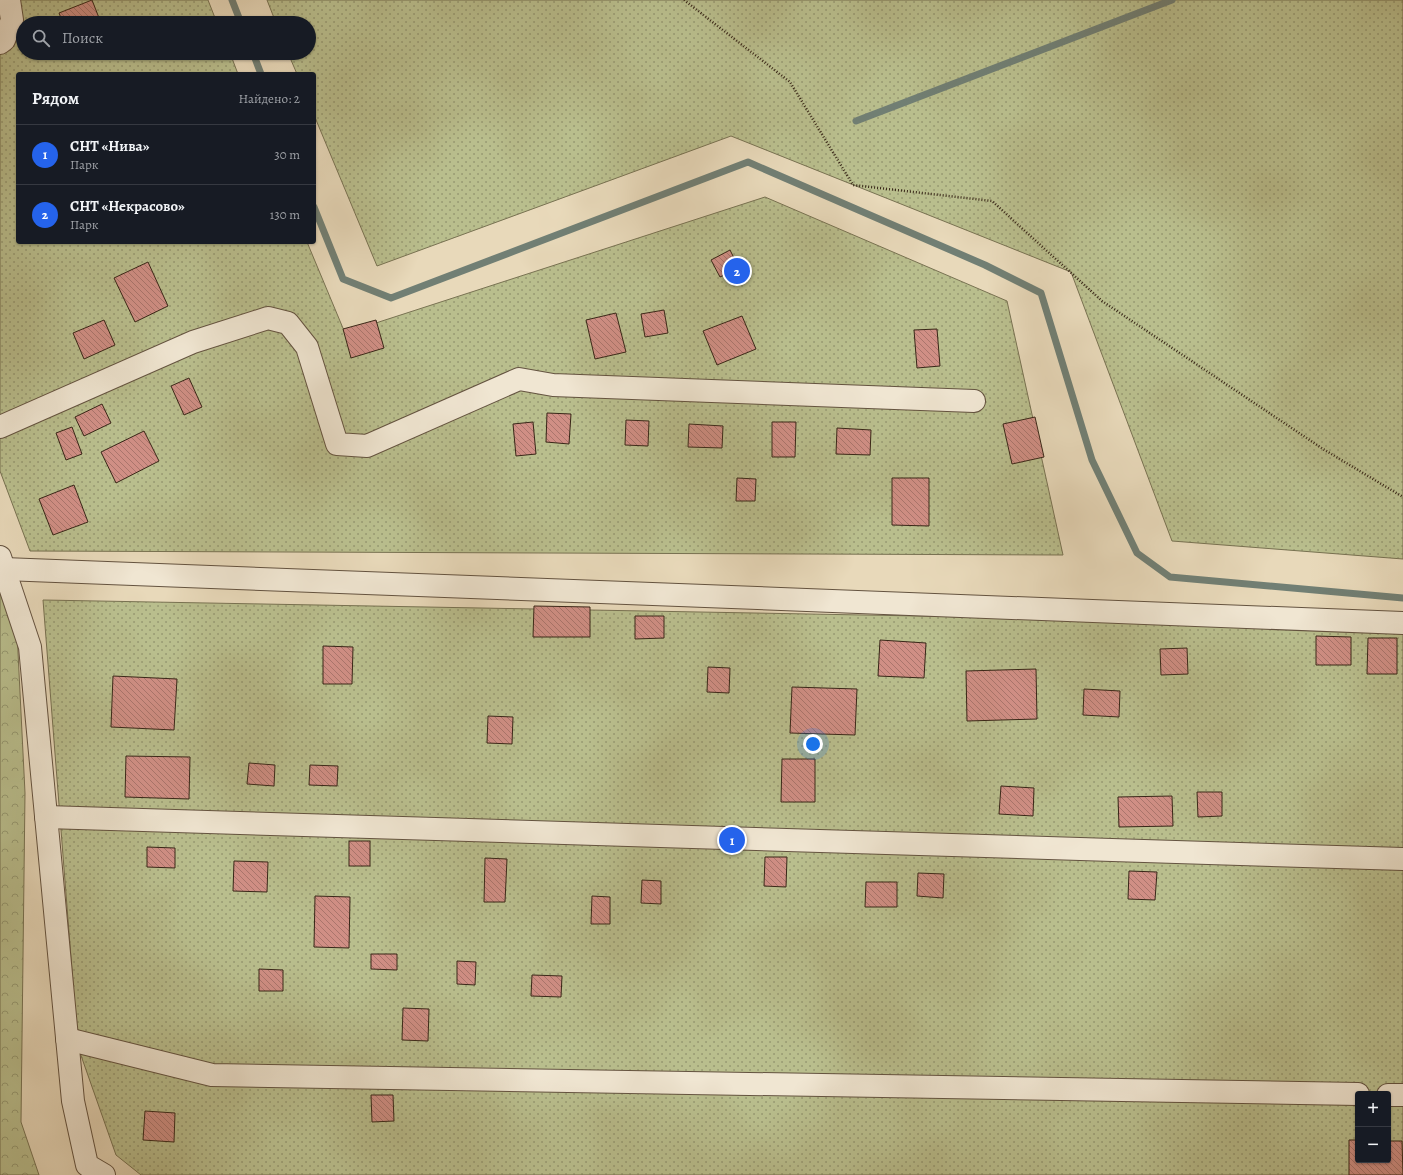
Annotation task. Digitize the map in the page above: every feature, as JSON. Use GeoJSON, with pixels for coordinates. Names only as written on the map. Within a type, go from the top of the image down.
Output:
{"type":"FeatureCollection","features":[{"type":"Feature","properties":{"kind":"street"},"geometry":{"type":"LineString","coordinates":[[0,43],[4,40],[12,20],[9,0]]}},
{"type":"Feature","properties":{"kind":"street"},"geometry":{"type":"LineString","coordinates":[[0,427],[193,342],[268,318],[288,323],[307,347],[337,444],[367,446],[519,379],[553,386],[974,401]]}},
{"type":"Feature","properties":{"kind":"street"},"geometry":{"type":"LineString","coordinates":[[97,1172],[73,1101],[30,647],[2,563],[1403,623]]}},
{"type":"Feature","properties":{"kind":"street"},"geometry":{"type":"LineString","coordinates":[[46,817],[1403,859]]}},
{"type":"Feature","properties":{"kind":"street"},"geometry":{"type":"LineString","coordinates":[[67,1039],[212,1075],[1355,1094]]}},
{"type":"Feature","properties":{"kind":"street"},"geometry":{"type":"LineString","coordinates":[[1391,1095],[1403,1095]]}},
{"type":"Feature","properties":{"kind":"path"},"geometry":{"type":"LineString","coordinates":[[684,0],[790,82],[853,185],[992,201],[1102,301],[1324,449],[1403,497]]}},
{"type":"Feature","properties":{"kind":"green space"},"geometry":{"type":"Polygon","coordinates":[[[0,0],[208,0],[214,16],[16,16],[16,60],[233,60],[237,72],[16,72],[16,244],[308,244],[345,333],[765,197],[1007,301],[1063,555],[30,551],[0,471],[0,0]]]}},
{"type":"Feature","properties":{"kind":"green space"},"geometry":{"type":"Polygon","coordinates":[[[267,0],[1403,0],[1403,559],[1172,541],[1071,272],[731,136],[377,266],[316,120],[316,72],[296,72],[291,60],[316,60],[316,16],[273,16],[267,0]]]}},
{"type":"Feature","properties":{"kind":"green space"},"geometry":{"type":"Polygon","coordinates":[[[0,587],[17,632],[25,793],[21,1122],[39,1175],[0,1175],[0,587]]]}},
{"type":"Feature","properties":{"kind":"green space"},"geometry":{"type":"Polygon","coordinates":[[[43,600],[1136,620],[1403,634],[1403,1175],[141,1175],[116,1155],[78,1047],[43,600]]]}},
{"type":"Feature","properties":{"kind":"building"},"geometry":{"type":"Polygon","coordinates":[[[92,0],[98,16],[60,16],[59,13],[92,0]]]}},
{"type":"Feature","properties":{"kind":"building"},"geometry":{"type":"Polygon","coordinates":[[[730,250],[739,268],[720,277],[711,260],[730,250]]]}},
{"type":"Feature","properties":{"kind":"building"},"geometry":{"type":"Polygon","coordinates":[[[148,262],[168,306],[135,322],[114,278],[148,262]]]}},
{"type":"Feature","properties":{"kind":"building"},"geometry":{"type":"Polygon","coordinates":[[[664,310],[668,333],[645,337],[641,314],[664,310]]]}},
{"type":"Feature","properties":{"kind":"building"},"geometry":{"type":"Polygon","coordinates":[[[616,313],[626,352],[595,359],[586,320],[616,313]]]}},
{"type":"Feature","properties":{"kind":"building"},"geometry":{"type":"Polygon","coordinates":[[[742,316],[756,349],[717,365],[703,331],[742,316]]]}},
{"type":"Feature","properties":{"kind":"building"},"geometry":{"type":"Polygon","coordinates":[[[104,320],[115,345],[84,359],[73,333],[104,320]]]}},
{"type":"Feature","properties":{"kind":"building"},"geometry":{"type":"Polygon","coordinates":[[[376,320],[384,348],[351,358],[343,329],[376,320]]]}},
{"type":"Feature","properties":{"kind":"building"},"geometry":{"type":"Polygon","coordinates":[[[937,329],[940,366],[917,368],[914,330],[937,329]]]}},
{"type":"Feature","properties":{"kind":"building"},"geometry":{"type":"Polygon","coordinates":[[[189,378],[202,407],[184,415],[171,386],[189,378]]]}},
{"type":"Feature","properties":{"kind":"building"},"geometry":{"type":"Polygon","coordinates":[[[102,404],[111,423],[84,436],[75,417],[102,404]]]}},
{"type":"Feature","properties":{"kind":"building"},"geometry":{"type":"Polygon","coordinates":[[[547,413],[571,414],[569,444],[546,442],[547,413]]]}},
{"type":"Feature","properties":{"kind":"building"},"geometry":{"type":"Polygon","coordinates":[[[1035,417],[1044,457],[1012,464],[1003,424],[1035,417]]]}},
{"type":"Feature","properties":{"kind":"building"},"geometry":{"type":"Polygon","coordinates":[[[626,420],[649,421],[648,446],[625,445],[626,420]]]}},
{"type":"Feature","properties":{"kind":"building"},"geometry":{"type":"Polygon","coordinates":[[[533,422],[536,454],[516,456],[513,424],[533,422]]]}},
{"type":"Feature","properties":{"kind":"building"},"geometry":{"type":"Polygon","coordinates":[[[772,422],[796,422],[795,457],[772,457],[772,422]]]}},
{"type":"Feature","properties":{"kind":"building"},"geometry":{"type":"Polygon","coordinates":[[[689,424],[723,426],[722,448],[688,447],[689,424]]]}},
{"type":"Feature","properties":{"kind":"building"},"geometry":{"type":"Polygon","coordinates":[[[72,427],[82,454],[66,460],[56,433],[72,427]]]}},
{"type":"Feature","properties":{"kind":"building"},"geometry":{"type":"Polygon","coordinates":[[[837,428],[871,430],[870,455],[836,454],[837,428]]]}},
{"type":"Feature","properties":{"kind":"building"},"geometry":{"type":"Polygon","coordinates":[[[144,431],[159,461],[116,483],[101,452],[144,431]]]}},
{"type":"Feature","properties":{"kind":"building"},"geometry":{"type":"Polygon","coordinates":[[[737,478],[756,479],[755,501],[736,501],[737,478]]]}},
{"type":"Feature","properties":{"kind":"building"},"geometry":{"type":"Polygon","coordinates":[[[892,478],[929,478],[929,526],[892,525],[892,478]]]}},
{"type":"Feature","properties":{"kind":"building"},"geometry":{"type":"Polygon","coordinates":[[[74,485],[88,522],[53,535],[39,499],[74,485]]]}},
{"type":"Feature","properties":{"kind":"building"},"geometry":{"type":"Polygon","coordinates":[[[534,606],[590,607],[590,637],[533,637],[534,606]]]}},
{"type":"Feature","properties":{"kind":"building"},"geometry":{"type":"Polygon","coordinates":[[[635,616],[664,616],[664,638],[635,639],[635,616]]]}},
{"type":"Feature","properties":{"kind":"building"},"geometry":{"type":"Polygon","coordinates":[[[1316,636],[1351,637],[1351,665],[1316,665],[1316,636]]]}},
{"type":"Feature","properties":{"kind":"building"},"geometry":{"type":"Polygon","coordinates":[[[1368,638],[1397,638],[1397,674],[1367,674],[1368,638]]]}},
{"type":"Feature","properties":{"kind":"building"},"geometry":{"type":"Polygon","coordinates":[[[880,640],[926,643],[924,678],[878,676],[880,640]]]}},
{"type":"Feature","properties":{"kind":"building"},"geometry":{"type":"Polygon","coordinates":[[[323,646],[353,647],[352,684],[323,684],[323,646]]]}},
{"type":"Feature","properties":{"kind":"building"},"geometry":{"type":"Polygon","coordinates":[[[1187,648],[1188,674],[1161,675],[1160,649],[1187,648]]]}},
{"type":"Feature","properties":{"kind":"building"},"geometry":{"type":"Polygon","coordinates":[[[708,667],[730,668],[729,693],[707,692],[708,667]]]}},
{"type":"Feature","properties":{"kind":"building"},"geometry":{"type":"Polygon","coordinates":[[[1036,669],[1037,719],[967,721],[966,671],[1036,669]]]}},
{"type":"Feature","properties":{"kind":"building"},"geometry":{"type":"Polygon","coordinates":[[[113,676],[177,679],[174,730],[111,727],[113,676]]]}},
{"type":"Feature","properties":{"kind":"building"},"geometry":{"type":"Polygon","coordinates":[[[792,687],[857,689],[855,735],[790,733],[792,687]]]}},
{"type":"Feature","properties":{"kind":"building"},"geometry":{"type":"Polygon","coordinates":[[[1084,689],[1120,691],[1119,717],[1083,715],[1084,689]]]}},
{"type":"Feature","properties":{"kind":"building"},"geometry":{"type":"Polygon","coordinates":[[[488,716],[513,717],[512,744],[487,743],[488,716]]]}},
{"type":"Feature","properties":{"kind":"building"},"geometry":{"type":"Polygon","coordinates":[[[126,756],[190,757],[189,799],[125,797],[126,756]]]}},
{"type":"Feature","properties":{"kind":"building"},"geometry":{"type":"Polygon","coordinates":[[[782,759],[815,759],[815,802],[781,802],[782,759]]]}},
{"type":"Feature","properties":{"kind":"building"},"geometry":{"type":"Polygon","coordinates":[[[249,763],[275,765],[274,786],[247,784],[249,763]]]}},
{"type":"Feature","properties":{"kind":"building"},"geometry":{"type":"Polygon","coordinates":[[[310,765],[338,766],[337,786],[309,785],[310,765]]]}},
{"type":"Feature","properties":{"kind":"building"},"geometry":{"type":"Polygon","coordinates":[[[1001,786],[1034,788],[1033,816],[999,814],[1001,786]]]}},
{"type":"Feature","properties":{"kind":"building"},"geometry":{"type":"Polygon","coordinates":[[[1197,792],[1222,792],[1222,816],[1198,817],[1197,792]]]}},
{"type":"Feature","properties":{"kind":"building"},"geometry":{"type":"Polygon","coordinates":[[[1172,796],[1173,826],[1119,827],[1118,797],[1172,796]]]}},
{"type":"Feature","properties":{"kind":"building"},"geometry":{"type":"Polygon","coordinates":[[[349,841],[370,841],[370,866],[349,866],[349,841]]]}},
{"type":"Feature","properties":{"kind":"building"},"geometry":{"type":"Polygon","coordinates":[[[147,847],[175,848],[175,868],[147,867],[147,847]]]}},
{"type":"Feature","properties":{"kind":"building"},"geometry":{"type":"Polygon","coordinates":[[[765,857],[787,857],[786,887],[764,886],[765,857]]]}},
{"type":"Feature","properties":{"kind":"building"},"geometry":{"type":"Polygon","coordinates":[[[485,858],[507,859],[505,902],[484,902],[485,858]]]}},
{"type":"Feature","properties":{"kind":"building"},"geometry":{"type":"Polygon","coordinates":[[[234,861],[268,862],[267,892],[233,891],[234,861]]]}},
{"type":"Feature","properties":{"kind":"building"},"geometry":{"type":"Polygon","coordinates":[[[1129,871],[1157,872],[1155,900],[1128,899],[1129,871]]]}},
{"type":"Feature","properties":{"kind":"building"},"geometry":{"type":"Polygon","coordinates":[[[918,873],[944,874],[943,898],[917,896],[918,873]]]}},
{"type":"Feature","properties":{"kind":"building"},"geometry":{"type":"Polygon","coordinates":[[[642,880],[661,881],[661,904],[641,903],[642,880]]]}},
{"type":"Feature","properties":{"kind":"building"},"geometry":{"type":"Polygon","coordinates":[[[866,882],[897,882],[897,907],[865,907],[866,882]]]}},
{"type":"Feature","properties":{"kind":"building"},"geometry":{"type":"Polygon","coordinates":[[[315,896],[350,897],[349,948],[314,947],[315,896]]]}},
{"type":"Feature","properties":{"kind":"building"},"geometry":{"type":"Polygon","coordinates":[[[592,896],[610,897],[610,924],[591,924],[592,896]]]}},
{"type":"Feature","properties":{"kind":"building"},"geometry":{"type":"Polygon","coordinates":[[[371,954],[397,954],[397,970],[371,969],[371,954]]]}},
{"type":"Feature","properties":{"kind":"building"},"geometry":{"type":"Polygon","coordinates":[[[457,961],[476,962],[475,985],[457,984],[457,961]]]}},
{"type":"Feature","properties":{"kind":"building"},"geometry":{"type":"Polygon","coordinates":[[[259,969],[283,970],[283,991],[259,991],[259,969]]]}},
{"type":"Feature","properties":{"kind":"building"},"geometry":{"type":"Polygon","coordinates":[[[532,975],[562,976],[561,997],[531,996],[532,975]]]}},
{"type":"Feature","properties":{"kind":"building"},"geometry":{"type":"Polygon","coordinates":[[[403,1008],[429,1009],[428,1041],[402,1040],[403,1008]]]}},
{"type":"Feature","properties":{"kind":"building"},"geometry":{"type":"Polygon","coordinates":[[[371,1095],[393,1095],[394,1121],[372,1122],[371,1095]]]}},
{"type":"Feature","properties":{"kind":"building"},"geometry":{"type":"Polygon","coordinates":[[[145,1111],[175,1113],[174,1142],[143,1140],[145,1111]]]}},
{"type":"Feature","properties":{"kind":"building"},"geometry":{"type":"Polygon","coordinates":[[[1349,1140],[1355,1140],[1355,1163],[1391,1163],[1391,1141],[1402,1141],[1403,1175],[1349,1175],[1349,1140]]]}},
{"type":"Feature","properties":{"kind":"waterway"},"geometry":{"type":"LineString","coordinates":[[232,0],[238,16]]}},
{"type":"Feature","properties":{"kind":"waterway"},"geometry":{"type":"LineString","coordinates":[[856,121],[1172,0]]}},
{"type":"Feature","properties":{"kind":"waterway"},"geometry":{"type":"LineString","coordinates":[[256,60],[260,72]]}},
{"type":"Feature","properties":{"kind":"waterway"},"geometry":{"type":"LineString","coordinates":[[316,212],[343,279],[391,298],[748,162],[985,265],[1041,293],[1092,460],[1137,553],[1170,577],[1403,598]]}},
{"type":"Feature","properties":{"kind":"place","name":"СНТ «Некрасово»"},"geometry":{"type":"Point","coordinates":[737,271]}},
{"type":"Feature","properties":{"kind":"place","name":"СНТ «Нива»"},"geometry":{"type":"Point","coordinates":[732,840]}}]}
